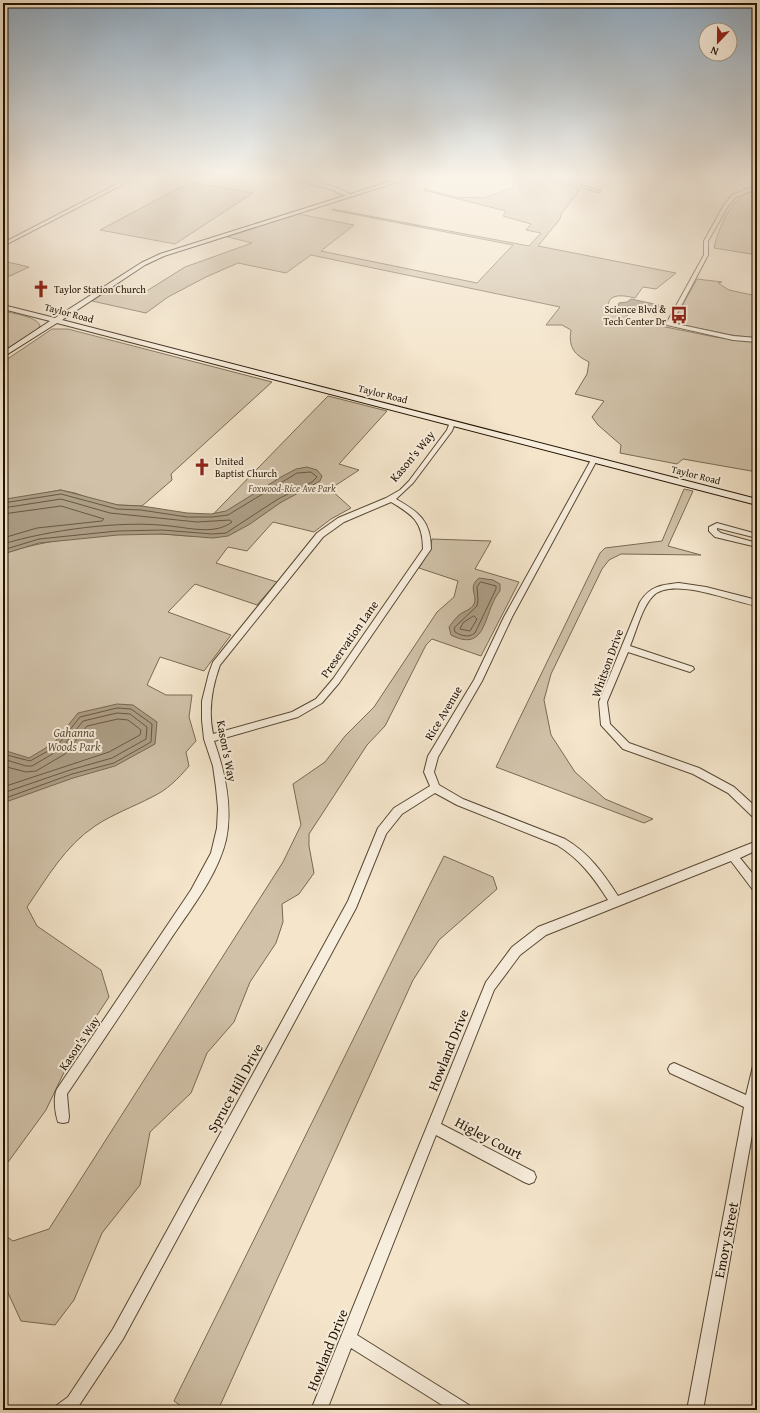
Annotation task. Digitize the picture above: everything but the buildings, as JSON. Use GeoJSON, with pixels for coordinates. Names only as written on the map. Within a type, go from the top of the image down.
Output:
{"type":"FeatureCollection","features":[{"type":"Feature","properties":{"kind":"main road"},"geometry":{"type":"LineString","coordinates":[[3,355],[143,264],[162,255],[194,245]]}},
{"type":"Feature","properties":{"kind":"main road","name":"Taylor Road"},"geometry":{"type":"LineString","coordinates":[[3,307],[757,502]]}},
{"type":"Feature","properties":{"kind":"street"},"geometry":{"type":"LineString","coordinates":[[706,245],[706,255],[669,324],[733,338],[757,340]]}},
{"type":"Feature","properties":{"kind":"street","name":"Kason's Way"},"geometry":{"type":"LineString","coordinates":[[63,1117],[61,1093],[210,868],[221,838],[223,810],[215,758],[209,739],[207,716],[209,682],[216,664],[320,535],[354,513],[391,499],[411,482],[450,430],[452,423]]}},
{"type":"Feature","properties":{"kind":"street","name":"Rice Avenue"},"geometry":{"type":"LineString","coordinates":[[435,788],[429,772],[433,756],[478,681],[508,617],[594,460]]}},
{"type":"Feature","properties":{"kind":"street","name":"Preservation Lane"},"geometry":{"type":"LineString","coordinates":[[209,739],[295,715],[319,702],[336,681],[427,549],[428,536],[420,518],[391,499]]}},
{"type":"Feature","properties":{"kind":"street"},"geometry":{"type":"LineString","coordinates":[[757,536],[717,525],[713,527],[713,531],[718,535],[757,545]]}},
{"type":"Feature","properties":{"kind":"street","name":"Whitson Drive"},"geometry":{"type":"LineString","coordinates":[[757,603],[742,602],[686,586],[670,586],[653,591],[644,602],[603,702],[606,725],[626,746],[696,771],[731,790],[757,814]]}},
{"type":"Feature","properties":{"kind":"street"},"geometry":{"type":"LineString","coordinates":[[625,648],[690,669]]}},
{"type":"Feature","properties":{"kind":"street"},"geometry":{"type":"LineString","coordinates":[[435,788],[460,802],[561,842],[577,851],[589,863],[616,902]]}},
{"type":"Feature","properties":{"kind":"street","name":"Spruce Hill Drive"},"geometry":{"type":"LineString","coordinates":[[62,1410],[73,1402],[122,1327],[352,904],[382,831],[398,811],[435,788]]}},
{"type":"Feature","properties":{"kind":"street","name":"Howland Drive"},"geometry":{"type":"LineString","coordinates":[[319,1410],[490,986],[516,951],[542,931],[733,856],[757,845]]}},
{"type":"Feature","properties":{"kind":"street"},"geometry":{"type":"LineString","coordinates":[[733,856],[757,887]]}},
{"type":"Feature","properties":{"kind":"street"},"geometry":{"type":"LineString","coordinates":[[674,1069],[752,1104]]}},
{"type":"Feature","properties":{"kind":"street","name":"Emory Street"},"geometry":{"type":"LineString","coordinates":[[695,1410],[757,1070]]}},
{"type":"Feature","properties":{"kind":"street","name":"Higley Court"},"geometry":{"type":"LineString","coordinates":[[434,1127],[529,1177]]}},
{"type":"Feature","properties":{"kind":"street"},"geometry":{"type":"LineString","coordinates":[[348,1338],[464,1410]]}},
{"type":"Feature","properties":{"kind":"green space"},"geometry":{"type":"Polygon","coordinates":[[[247,245],[329,245],[321,251],[477,283],[513,245],[539,245],[538,246],[676,273],[656,289],[643,287],[635,298],[627,296],[615,297],[609,301],[608,305],[615,311],[628,313],[626,319],[715,337],[757,342],[757,472],[683,459],[677,464],[620,453],[621,445],[598,425],[592,417],[604,401],[575,394],[587,374],[589,362],[576,354],[571,342],[571,330],[562,325],[546,325],[560,307],[311,255],[286,273],[238,263],[206,277],[168,297],[146,313],[92,301],[115,286],[145,292],[185,267],[247,245]]]}},
{"type":"Feature","properties":{"kind":"green space"},"geometry":{"type":"Polygon","coordinates":[[[715,245],[757,245],[757,255],[714,248],[715,245]]]}},
{"type":"Feature","properties":{"kind":"green space"},"geometry":{"type":"Polygon","coordinates":[[[3,261],[29,267],[10,276],[3,275],[3,261]]]}},
{"type":"Feature","properties":{"kind":"green space"},"geometry":{"type":"Polygon","coordinates":[[[697,279],[722,282],[718,283],[729,290],[757,296],[757,338],[731,335],[673,322],[697,279]]]}},
{"type":"Feature","properties":{"kind":"green space"},"geometry":{"type":"Polygon","coordinates":[[[3,312],[29,317],[34,319],[40,325],[38,329],[3,352],[3,312]]]}},
{"type":"Feature","properties":{"kind":"green space"},"geometry":{"type":"Polygon","coordinates":[[[52,329],[68,329],[272,382],[171,474],[172,480],[142,506],[118,505],[100,502],[75,493],[60,490],[40,494],[3,524],[3,362],[52,329]]]}},
{"type":"Feature","properties":{"kind":"green space"},"geometry":{"type":"Polygon","coordinates":[[[328,396],[387,411],[339,464],[359,470],[330,489],[351,508],[331,519],[314,532],[273,522],[247,551],[228,547],[216,563],[277,582],[257,605],[195,584],[168,612],[231,635],[204,671],[160,657],[147,685],[166,695],[192,695],[189,717],[196,741],[186,752],[189,766],[163,791],[109,818],[84,834],[57,863],[27,907],[37,926],[101,970],[109,997],[82,1038],[46,1110],[3,1169],[3,554],[21,548],[60,540],[102,535],[165,534],[192,536],[328,396]]]}},
{"type":"Feature","properties":{"kind":"green space"},"geometry":{"type":"Polygon","coordinates":[[[684,489],[693,491],[668,546],[701,555],[621,554],[609,560],[602,569],[551,674],[544,700],[551,735],[575,772],[605,799],[653,819],[644,823],[496,767],[600,553],[605,548],[662,541],[684,489]]]}},
{"type":"Feature","properties":{"kind":"green space"},"geometry":{"type":"Polygon","coordinates":[[[432,539],[491,541],[475,569],[519,582],[481,656],[432,639],[426,645],[385,726],[367,745],[309,834],[309,846],[314,873],[299,894],[282,904],[283,922],[276,943],[250,982],[234,1022],[207,1053],[191,1093],[150,1132],[140,1185],[102,1233],[74,1300],[55,1325],[21,1321],[3,1282],[3,1234],[13,1241],[49,1229],[283,862],[301,825],[293,784],[325,762],[345,736],[374,707],[437,612],[454,597],[458,581],[419,568],[429,552],[432,539]]]}},
{"type":"Feature","properties":{"kind":"green space"},"geometry":{"type":"Polygon","coordinates":[[[444,856],[493,877],[497,889],[439,940],[413,980],[218,1410],[187,1410],[174,1401],[444,856]]]}},
{"type":"Feature","properties":{"kind":"water"},"geometry":{"type":"Polygon","coordinates":[[[631,299],[659,305],[660,307],[655,310],[656,315],[644,310],[626,309],[618,306],[619,303],[627,302],[631,299]]]}},
{"type":"Feature","properties":{"kind":"water"},"geometry":{"type":"Polygon","coordinates":[[[307,467],[317,470],[322,476],[320,481],[280,503],[250,524],[228,536],[213,538],[162,534],[118,535],[39,543],[3,554],[3,500],[6,499],[61,490],[118,505],[142,506],[187,513],[211,514],[226,511],[281,477],[296,469],[307,467]]]}},
{"type":"Feature","properties":{"kind":"water"},"geometry":{"type":"Polygon","coordinates":[[[479,578],[493,580],[500,584],[500,591],[495,599],[483,628],[478,635],[472,639],[463,639],[451,635],[449,627],[459,615],[474,604],[475,597],[473,588],[479,578]]]}},
{"type":"Feature","properties":{"kind":"water"},"geometry":{"type":"Polygon","coordinates":[[[117,704],[133,705],[157,722],[155,744],[115,766],[73,778],[3,803],[3,750],[29,758],[54,743],[78,713],[117,704]]]}},
{"type":"Feature","properties":{"kind":"place","name":"Taylor Station Church"},"geometry":{"type":"Point","coordinates":[41,289]}},
{"type":"Feature","properties":{"kind":"place","name":"Science Blvd & Tech Center Dr"},"geometry":{"type":"Point","coordinates":[679,315]}},
{"type":"Feature","properties":{"kind":"place","name":"United Baptist Church"},"geometry":{"type":"Point","coordinates":[202,467]}},
{"type":"Feature","properties":{"kind":"park label","name":"Foxwood-Rice Ave Park"},"geometry":{"type":"Point","coordinates":[292,488]}},
{"type":"Feature","properties":{"kind":"park label","name":"Gahanna Woods Park"},"geometry":{"type":"Point","coordinates":[74,739]}}]}
